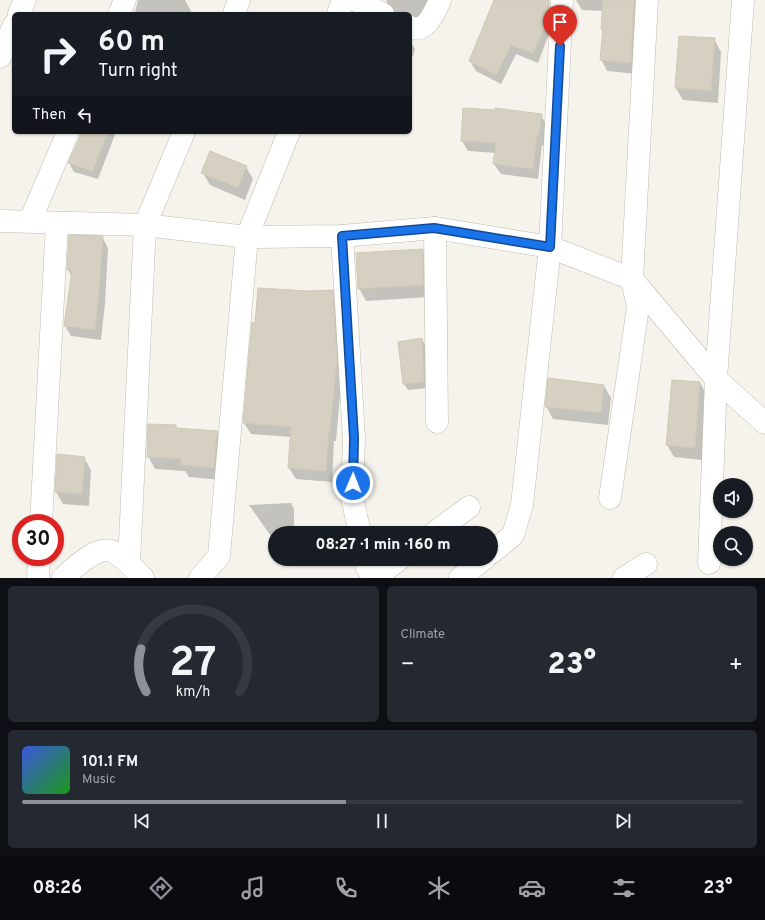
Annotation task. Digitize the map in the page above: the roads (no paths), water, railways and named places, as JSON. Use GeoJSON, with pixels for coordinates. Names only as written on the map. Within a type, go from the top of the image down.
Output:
{"type":"FeatureCollection","features":[{"type":"Feature","properties":{"kind":"street"},"geometry":{"type":"LineString","coordinates":[[20,12],[25,0]]}},
{"type":"Feature","properties":{"kind":"street"},"geometry":{"type":"LineString","coordinates":[[120,12],[125,0]]}},
{"type":"Feature","properties":{"kind":"street"},"geometry":{"type":"LineString","coordinates":[[235,12],[239,0]]}},
{"type":"Feature","properties":{"kind":"street"},"geometry":{"type":"LineString","coordinates":[[339,12],[343,0]]}},
{"type":"Feature","properties":{"kind":"street"},"geometry":{"type":"LineString","coordinates":[[355,0],[379,12]]}},
{"type":"Feature","properties":{"kind":"street"},"geometry":{"type":"LineString","coordinates":[[412,28],[414,29],[424,26],[430,19],[440,0]]}},
{"type":"Feature","properties":{"kind":"street"},"geometry":{"type":"LineString","coordinates":[[498,547],[513,535],[522,505],[550,247],[562,0]]}},
{"type":"Feature","properties":{"kind":"street"},"geometry":{"type":"LineString","coordinates":[[610,498],[638,307],[632,279],[647,0]]}},
{"type":"Feature","properties":{"kind":"street"},"geometry":{"type":"LineString","coordinates":[[709,563],[716,379],[742,0]]}},
{"type":"Feature","properties":{"kind":"street"},"geometry":{"type":"LineString","coordinates":[[0,56],[12,29]]}},
{"type":"Feature","properties":{"kind":"street"},"geometry":{"type":"LineString","coordinates":[[30,221],[67,134]]}},
{"type":"Feature","properties":{"kind":"street"},"geometry":{"type":"LineString","coordinates":[[136,571],[145,225],[183,134]]}},
{"type":"Feature","properties":{"kind":"street"},"geometry":{"type":"LineString","coordinates":[[200,578],[219,556],[247,237],[288,134]]}},
{"type":"Feature","properties":{"kind":"street"},"geometry":{"type":"LineString","coordinates":[[0,221],[145,225],[247,237],[342,236],[434,228],[550,247],[632,279],[716,379],[765,423]]}},
{"type":"Feature","properties":{"kind":"street"},"geometry":{"type":"LineString","coordinates":[[41,514],[57,223]]}},
{"type":"Feature","properties":{"kind":"street"},"geometry":{"type":"LineString","coordinates":[[434,228],[437,422]]}},
{"type":"Feature","properties":{"kind":"street"},"geometry":{"type":"LineString","coordinates":[[342,236],[354,438],[352,498],[358,526]]}},
{"type":"Feature","properties":{"kind":"street"},"geometry":{"type":"LineString","coordinates":[[443,526],[469,507]]}},
{"type":"Feature","properties":{"kind":"street"},"geometry":{"type":"LineString","coordinates":[[63,578],[78,564],[100,551],[113,552],[136,571]]}},
{"type":"Feature","properties":{"kind":"street"},"geometry":{"type":"LineString","coordinates":[[624,578],[646,564]]}},
{"type":"Feature","properties":{"kind":"street"},"geometry":{"type":"LineString","coordinates":[[38,578],[39,566]]}},
{"type":"Feature","properties":{"kind":"street"},"geometry":{"type":"LineString","coordinates":[[367,566],[374,578],[390,566]]}},
{"type":"Feature","properties":{"kind":"street"},"geometry":{"type":"LineString","coordinates":[[460,578],[475,566]]}}]}
